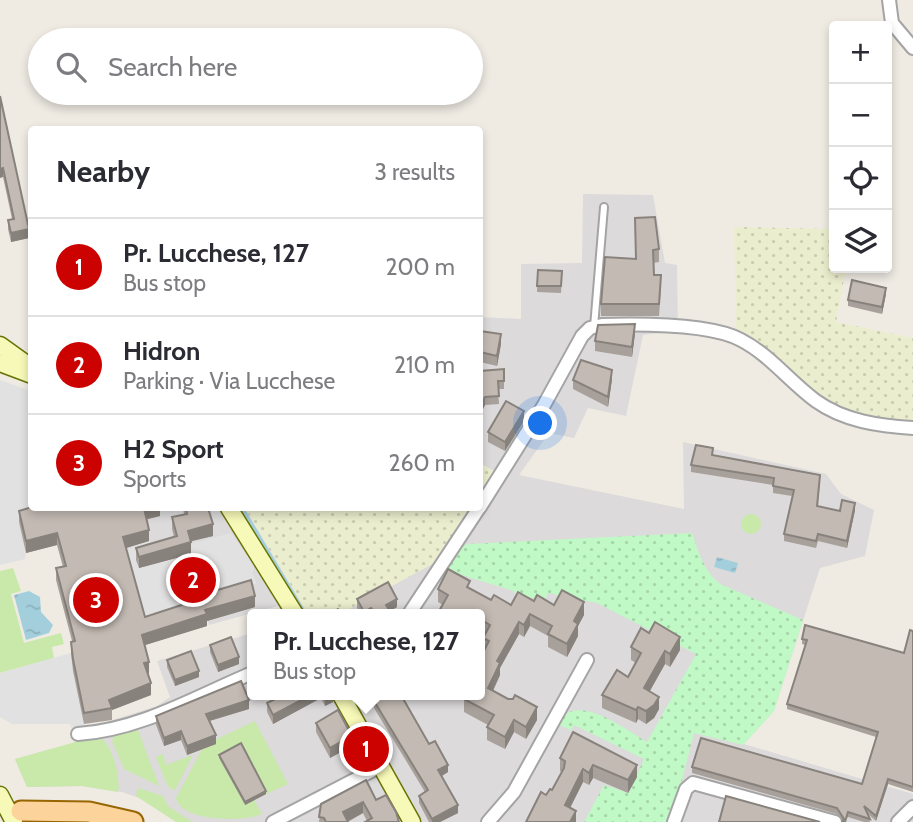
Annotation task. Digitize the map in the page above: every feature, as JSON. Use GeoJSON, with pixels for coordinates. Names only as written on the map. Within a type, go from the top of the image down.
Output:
{"type":"FeatureCollection","features":[{"type":"Feature","properties":{"kind":"main road"},"geometry":{"type":"LineString","coordinates":[[18,816],[89,812],[133,822]]}},
{"type":"Feature","properties":{"kind":"street"},"geometry":{"type":"LineString","coordinates":[[889,0],[892,23],[913,48]]}},
{"type":"Feature","properties":{"kind":"street"},"geometry":{"type":"LineString","coordinates":[[483,501],[544,405],[582,336],[594,327],[674,328],[729,335],[769,359],[812,398],[831,410],[867,423],[913,428]]}},
{"type":"Feature","properties":{"kind":"street"},"geometry":{"type":"LineString","coordinates":[[0,345],[28,365]]}},
{"type":"Feature","properties":{"kind":"street"},"geometry":{"type":"LineString","coordinates":[[0,363],[28,374]]}},
{"type":"Feature","properties":{"kind":"street"},"geometry":{"type":"LineString","coordinates":[[231,511],[292,609]]}},
{"type":"Feature","properties":{"kind":"street"},"geometry":{"type":"LineString","coordinates":[[412,609],[476,511]]}},
{"type":"Feature","properties":{"kind":"street"},"geometry":{"type":"LineString","coordinates":[[488,822],[514,792],[587,660]]}},
{"type":"Feature","properties":{"kind":"street"},"geometry":{"type":"LineString","coordinates":[[78,734],[105,732],[151,718],[247,675]]}},
{"type":"Feature","properties":{"kind":"street"},"geometry":{"type":"LineString","coordinates":[[348,700],[412,822]]}},
{"type":"Feature","properties":{"kind":"street"},"geometry":{"type":"LineString","coordinates":[[273,822],[298,817],[381,766]]}},
{"type":"Feature","properties":{"kind":"street"},"geometry":{"type":"LineString","coordinates":[[674,822],[686,789],[696,783],[835,822]]}},
{"type":"Feature","properties":{"kind":"street"},"geometry":{"type":"LineString","coordinates":[[0,795],[18,816]]}},
{"type":"Feature","properties":{"kind":"street"},"geometry":{"type":"LineString","coordinates":[[898,822],[913,807]]}},
{"type":"Feature","properties":{"kind":"lane"},"geometry":{"type":"LineString","coordinates":[[594,327],[604,206]]}},
{"type":"Feature","properties":{"kind":"shaded area"},"geometry":{"type":"Polygon","coordinates":[[[583,194],[653,195],[665,263],[677,265],[678,331],[643,335],[626,416],[588,408],[574,438],[549,433],[519,475],[684,509],[683,442],[826,474],[841,494],[874,510],[865,556],[820,568],[774,711],[744,744],[913,794],[913,822],[176,822],[145,800],[122,792],[82,786],[27,787],[15,759],[96,737],[94,726],[157,706],[170,697],[157,661],[247,634],[247,700],[485,700],[485,609],[349,609],[434,563],[470,511],[483,511],[483,493],[497,473],[483,465],[483,317],[521,319],[521,264],[582,263],[583,194]]]}},
{"type":"Feature","properties":{"kind":"shaded area"},"geometry":{"type":"Polygon","coordinates":[[[0,380],[28,390],[28,511],[32,511],[25,559],[0,565],[0,380]]]}},
{"type":"Feature","properties":{"kind":"shaded area"},"geometry":{"type":"Polygon","coordinates":[[[158,511],[247,511],[305,609],[280,609],[278,606],[247,609],[247,615],[209,625],[202,600],[256,583],[252,573],[254,566],[231,534],[153,555],[144,520],[159,516],[158,511]]]}},
{"type":"Feature","properties":{"kind":"shaded area"},"geometry":{"type":"Polygon","coordinates":[[[231,533],[254,566],[252,573],[256,583],[162,612],[145,629],[115,551],[149,541],[153,554],[231,533]]]}},
{"type":"Feature","properties":{"kind":"shaded area"},"geometry":{"type":"Polygon","coordinates":[[[71,653],[85,729],[72,730],[70,724],[12,724],[0,717],[0,673],[71,653]]]}},
{"type":"Feature","properties":{"kind":"green space"},"geometry":{"type":"Polygon","coordinates":[[[734,227],[829,229],[829,273],[845,273],[836,322],[913,338],[913,423],[860,416],[824,401],[736,329],[734,227]]]}},
{"type":"Feature","properties":{"kind":"green space"},"geometry":{"type":"Polygon","coordinates":[[[483,465],[497,473],[483,494],[483,465]]]}},
{"type":"Feature","properties":{"kind":"green space"},"geometry":{"type":"Polygon","coordinates":[[[247,511],[471,511],[434,563],[349,609],[305,609],[247,511]]]}},
{"type":"Feature","properties":{"kind":"green space"},"geometry":{"type":"Polygon","coordinates":[[[747,514],[755,514],[761,524],[755,534],[747,534],[741,528],[741,520],[747,514]]]}},
{"type":"Feature","properties":{"kind":"green space"},"geometry":{"type":"Polygon","coordinates":[[[692,533],[706,567],[720,584],[803,620],[774,711],[743,745],[694,733],[682,780],[666,822],[584,822],[604,785],[629,793],[644,759],[574,725],[571,730],[559,725],[563,716],[572,711],[594,713],[647,742],[696,654],[597,603],[548,593],[543,603],[529,596],[525,604],[518,601],[514,591],[445,570],[459,549],[467,544],[692,533]]]}},
{"type":"Feature","properties":{"kind":"green space"},"geometry":{"type":"Polygon","coordinates":[[[13,568],[21,591],[11,594],[24,643],[61,633],[64,644],[52,647],[54,658],[0,673],[0,571],[13,568]]]}},
{"type":"Feature","properties":{"kind":"green space"},"geometry":{"type":"Polygon","coordinates":[[[255,721],[288,784],[266,794],[240,747],[245,805],[254,800],[262,814],[241,818],[214,818],[200,816],[180,806],[176,798],[201,751],[200,747],[255,721]]]}},
{"type":"Feature","properties":{"kind":"green space"},"geometry":{"type":"Polygon","coordinates":[[[136,725],[159,786],[124,769],[112,741],[115,733],[136,725]]]}},
{"type":"Feature","properties":{"kind":"green space"},"geometry":{"type":"Polygon","coordinates":[[[97,736],[107,745],[114,760],[118,792],[82,786],[27,787],[15,759],[97,736]]]}},
{"type":"Feature","properties":{"kind":"green space"},"geometry":{"type":"Polygon","coordinates":[[[163,754],[166,765],[193,755],[175,790],[168,787],[156,757],[163,754]]]}},
{"type":"Feature","properties":{"kind":"green space"},"geometry":{"type":"Polygon","coordinates":[[[138,788],[163,796],[168,806],[192,822],[176,822],[136,796],[138,788]]]}},
{"type":"Feature","properties":{"kind":"water"},"geometry":{"type":"Polygon","coordinates":[[[717,557],[738,563],[735,573],[714,567],[717,557]]]}},
{"type":"Feature","properties":{"kind":"water"},"geometry":{"type":"Polygon","coordinates":[[[29,591],[40,597],[41,612],[53,625],[49,633],[26,640],[14,595],[29,591]]]}},
{"type":"Feature","properties":{"kind":"building"},"geometry":{"type":"Polygon","coordinates":[[[0,96],[28,229],[11,233],[8,220],[14,219],[3,168],[0,169],[0,96]]]}},
{"type":"Feature","properties":{"kind":"building"},"geometry":{"type":"Polygon","coordinates":[[[655,217],[659,249],[653,250],[654,275],[661,275],[659,304],[601,304],[605,257],[636,259],[635,218],[655,217]]]}},
{"type":"Feature","properties":{"kind":"building"},"geometry":{"type":"Polygon","coordinates":[[[538,270],[562,271],[561,286],[537,286],[538,270]]]}},
{"type":"Feature","properties":{"kind":"building"},"geometry":{"type":"Polygon","coordinates":[[[852,280],[886,288],[882,307],[848,300],[852,280]]]}},
{"type":"Feature","properties":{"kind":"building"},"geometry":{"type":"Polygon","coordinates":[[[635,324],[632,347],[595,341],[598,325],[635,324]]]}},
{"type":"Feature","properties":{"kind":"building"},"geometry":{"type":"Polygon","coordinates":[[[483,331],[501,334],[497,356],[483,353],[483,331]]]}},
{"type":"Feature","properties":{"kind":"building"},"geometry":{"type":"Polygon","coordinates":[[[581,360],[612,370],[608,397],[573,380],[581,360]]]}},
{"type":"Feature","properties":{"kind":"building"},"geometry":{"type":"Polygon","coordinates":[[[504,369],[504,381],[498,381],[499,396],[485,397],[483,401],[483,371],[504,369]]]}},
{"type":"Feature","properties":{"kind":"building"},"geometry":{"type":"Polygon","coordinates":[[[506,401],[524,411],[505,442],[488,432],[506,401]]]}},
{"type":"Feature","properties":{"kind":"building"},"geometry":{"type":"Polygon","coordinates":[[[696,445],[713,448],[712,455],[820,475],[817,506],[840,511],[842,500],[855,503],[847,541],[818,534],[816,541],[784,534],[794,490],[773,486],[774,478],[691,465],[696,445]]]}},
{"type":"Feature","properties":{"kind":"building"},"geometry":{"type":"Polygon","coordinates":[[[28,508],[28,511],[145,511],[149,530],[123,537],[145,617],[251,580],[255,596],[205,610],[207,614],[142,635],[149,662],[144,663],[151,683],[109,700],[112,708],[84,713],[73,659],[71,642],[75,641],[56,568],[66,566],[57,533],[26,541],[19,511],[28,508]]]}},
{"type":"Feature","properties":{"kind":"building"},"geometry":{"type":"Polygon","coordinates":[[[186,511],[209,511],[213,524],[188,531],[191,542],[139,557],[136,548],[177,536],[172,517],[187,514],[186,511]]]}},
{"type":"Feature","properties":{"kind":"building"},"geometry":{"type":"Polygon","coordinates":[[[448,569],[470,581],[467,587],[491,600],[494,595],[511,605],[518,592],[534,601],[537,595],[554,605],[562,590],[584,602],[574,621],[578,624],[567,644],[548,634],[552,626],[530,614],[524,625],[519,622],[497,661],[500,663],[488,688],[508,699],[513,699],[515,695],[537,707],[526,727],[514,720],[505,737],[487,727],[494,715],[466,700],[485,700],[485,649],[489,641],[485,639],[485,634],[490,625],[485,622],[485,609],[440,609],[448,595],[438,589],[448,569]]]}},
{"type":"Feature","properties":{"kind":"building"},"geometry":{"type":"Polygon","coordinates":[[[388,582],[397,599],[386,605],[389,609],[362,609],[357,599],[388,582]]]}},
{"type":"Feature","properties":{"kind":"building"},"geometry":{"type":"Polygon","coordinates":[[[655,622],[680,637],[670,654],[665,651],[644,688],[659,697],[654,705],[646,711],[638,707],[636,710],[602,695],[617,670],[628,677],[641,653],[631,647],[641,628],[649,633],[655,622]]]}},
{"type":"Feature","properties":{"kind":"building"},"geometry":{"type":"Polygon","coordinates":[[[805,625],[904,653],[910,630],[913,631],[913,787],[888,779],[876,816],[864,806],[870,819],[848,812],[845,822],[842,822],[844,819],[837,808],[692,767],[701,738],[862,784],[878,732],[787,704],[807,640],[802,639],[805,625]]]}},
{"type":"Feature","properties":{"kind":"building"},"geometry":{"type":"Polygon","coordinates":[[[231,637],[239,657],[218,665],[210,645],[231,637]]]}},
{"type":"Feature","properties":{"kind":"building"},"geometry":{"type":"Polygon","coordinates":[[[191,651],[199,671],[175,680],[167,660],[191,651]]]}},
{"type":"Feature","properties":{"kind":"building"},"geometry":{"type":"Polygon","coordinates":[[[241,681],[249,700],[206,714],[216,735],[187,746],[181,731],[164,738],[156,716],[241,681]]]}},
{"type":"Feature","properties":{"kind":"building"},"geometry":{"type":"Polygon","coordinates":[[[273,700],[302,700],[273,715],[267,703],[273,700]]]}},
{"type":"Feature","properties":{"kind":"building"},"geometry":{"type":"Polygon","coordinates":[[[404,700],[429,744],[435,741],[448,765],[438,770],[458,805],[432,819],[419,796],[428,790],[374,701],[404,700]]]}},
{"type":"Feature","properties":{"kind":"building"},"geometry":{"type":"Polygon","coordinates":[[[338,710],[352,736],[330,748],[316,723],[338,710]]]}},
{"type":"Feature","properties":{"kind":"building"},"geometry":{"type":"Polygon","coordinates":[[[573,732],[637,765],[628,780],[593,765],[589,773],[583,769],[565,805],[576,811],[570,822],[526,822],[541,792],[546,795],[552,790],[564,768],[565,761],[560,758],[573,732]]]}},
{"type":"Feature","properties":{"kind":"building"},"geometry":{"type":"Polygon","coordinates":[[[241,743],[266,791],[245,802],[219,755],[241,743]]]}},
{"type":"Feature","properties":{"kind":"building"},"geometry":{"type":"Polygon","coordinates":[[[366,780],[376,800],[386,795],[399,822],[365,822],[372,818],[363,802],[343,812],[348,822],[326,822],[319,817],[321,804],[366,780]]]}},
{"type":"Feature","properties":{"kind":"building"},"geometry":{"type":"Polygon","coordinates":[[[726,796],[820,822],[719,822],[726,796]]]}},
{"type":"Feature","properties":{"kind":"waterway"},"geometry":{"type":"LineString","coordinates":[[244,511],[302,609]]}},
{"type":"Feature","properties":{"kind":"place","name":"Hidron"},"geometry":{"type":"Point","coordinates":[193,580]}},
{"type":"Feature","properties":{"kind":"place","name":"H2 Sport"},"geometry":{"type":"Point","coordinates":[96,600]}},
{"type":"Feature","properties":{"kind":"place","name":"Pr. Lucchese, 127"},"geometry":{"type":"Point","coordinates":[366,749]}}]}
